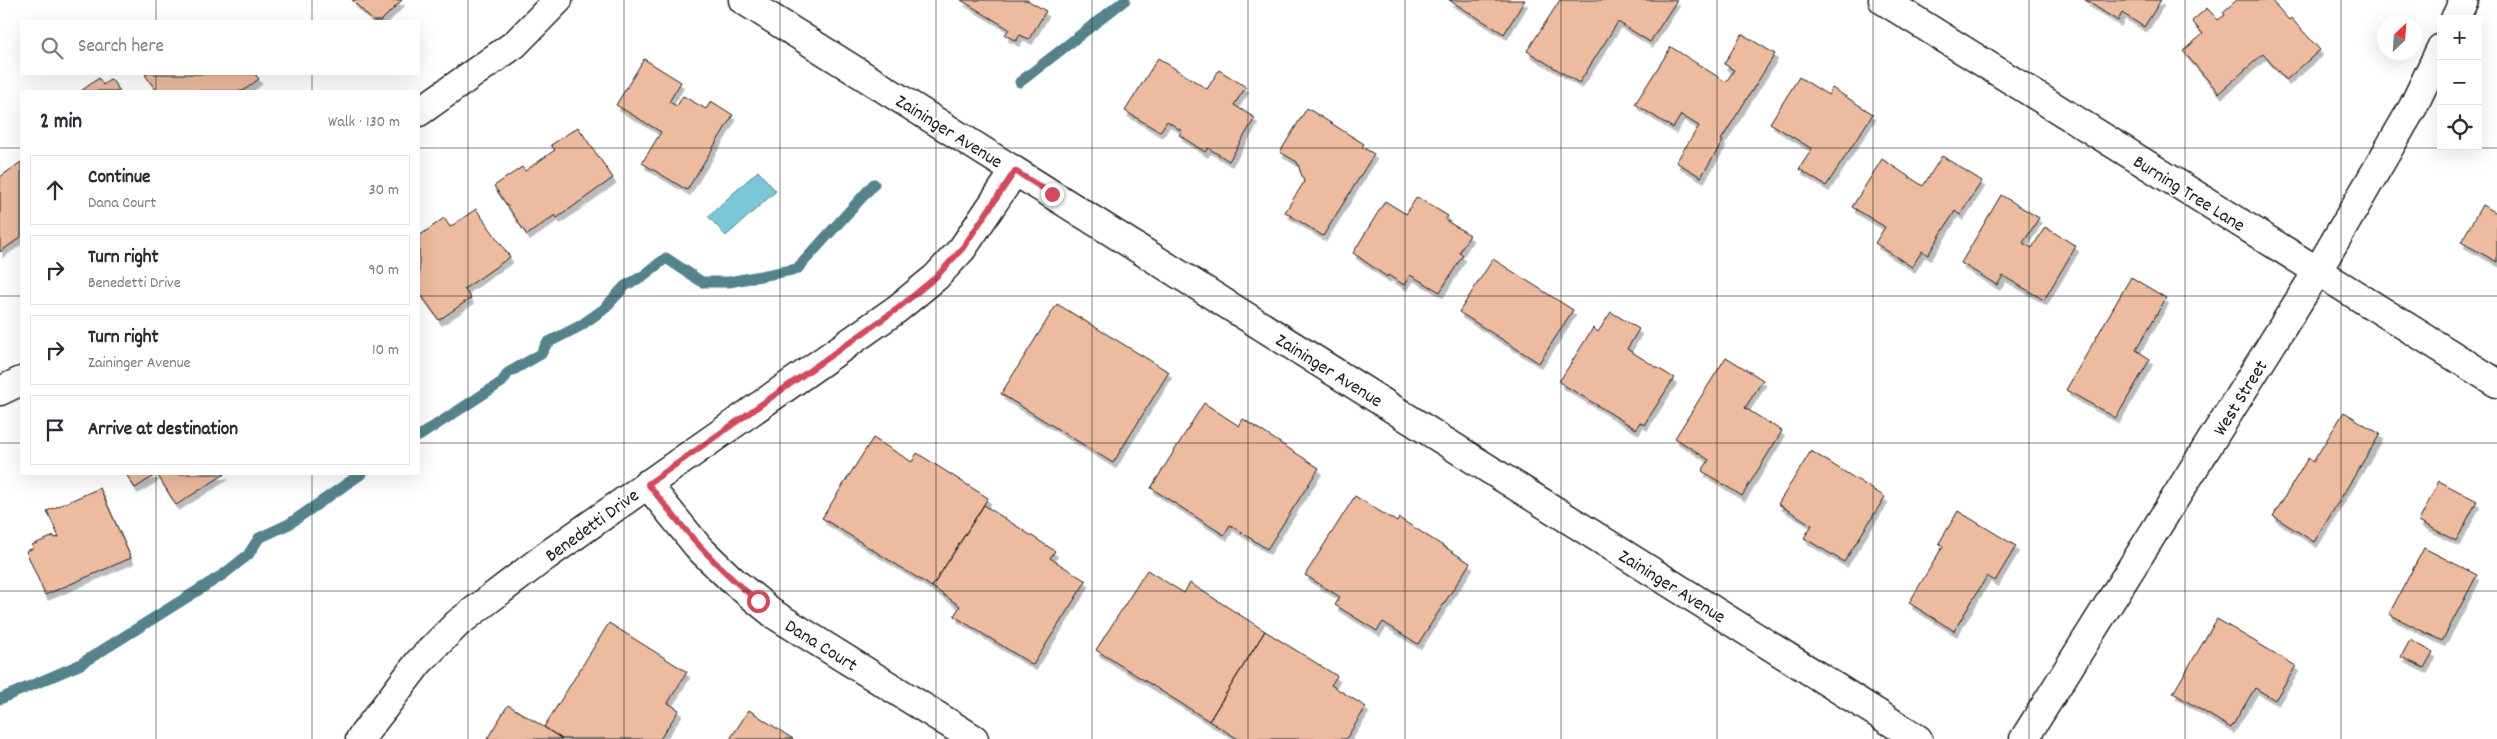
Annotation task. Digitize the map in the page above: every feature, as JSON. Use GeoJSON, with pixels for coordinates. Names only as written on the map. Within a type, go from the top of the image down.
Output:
{"type":"FeatureCollection","features":[{"type":"Feature","properties":{"kind":"street"},"geometry":{"type":"LineString","coordinates":[[420,111],[515,44],[558,0]]}},
{"type":"Feature","properties":{"kind":"street","name":"Zaininger Avenue"},"geometry":{"type":"LineString","coordinates":[[743,0],[1918,739]]}},
{"type":"Feature","properties":{"kind":"street","name":"Burning Tree Lane"},"geometry":{"type":"LineString","coordinates":[[1883,0],[2497,383]]}},
{"type":"Feature","properties":{"kind":"street"},"geometry":{"type":"LineString","coordinates":[[2457,15],[2464,0]]}},
{"type":"Feature","properties":{"kind":"street","name":"West Street"},"geometry":{"type":"LineString","coordinates":[[2024,739],[2317,272],[2413,107],[2437,56]]}},
{"type":"Feature","properties":{"kind":"street","name":"Benedetti Drive"},"geometry":{"type":"LineString","coordinates":[[360,739],[419,662],[458,623],[546,556],[897,309],[936,277],[962,249],[1015,171]]}},
{"type":"Feature","properties":{"kind":"street"},"geometry":{"type":"LineString","coordinates":[[0,391],[20,381]]}},
{"type":"Feature","properties":{"kind":"street","name":"Dana Court"},"geometry":{"type":"LineString","coordinates":[[648,484],[699,548],[732,580],[775,615],[974,739]]}},
{"type":"Feature","properties":{"kind":"water"},"geometry":{"type":"Polygon","coordinates":[[[758,171],[776,191],[726,236],[708,216],[758,171]]]}},
{"type":"Feature","properties":{"kind":"building"},"geometry":{"type":"Polygon","coordinates":[[[352,0],[402,0],[382,20],[372,20],[352,0]]]}},
{"type":"Feature","properties":{"kind":"building"},"geometry":{"type":"Polygon","coordinates":[[[961,0],[1027,0],[1046,11],[1029,39],[1020,35],[1016,41],[1005,35],[1009,29],[961,0]]]}},
{"type":"Feature","properties":{"kind":"building"},"geometry":{"type":"Polygon","coordinates":[[[1449,0],[1525,0],[1504,34],[1449,0]]]}},
{"type":"Feature","properties":{"kind":"building"},"geometry":{"type":"Polygon","coordinates":[[[1560,0],[1677,0],[1650,42],[1618,22],[1579,83],[1527,51],[1560,0]]]}},
{"type":"Feature","properties":{"kind":"building"},"geometry":{"type":"Polygon","coordinates":[[[2085,0],[2161,0],[2144,27],[2122,13],[2118,21],[2085,0]]]}},
{"type":"Feature","properties":{"kind":"building"},"geometry":{"type":"Polygon","coordinates":[[[2237,0],[2271,0],[2289,20],[2291,18],[2320,50],[2286,80],[2263,54],[2219,93],[2183,51],[2203,34],[2192,21],[2207,8],[2218,20],[2225,15],[2223,12],[2237,0]]]}},
{"type":"Feature","properties":{"kind":"building"},"geometry":{"type":"Polygon","coordinates":[[[1742,34],[1775,54],[1721,140],[1723,141],[1701,177],[1676,162],[1699,126],[1681,115],[1673,128],[1635,104],[1671,47],[1726,82],[1734,70],[1724,64],[1742,34]]]}},
{"type":"Feature","properties":{"kind":"building"},"geometry":{"type":"Polygon","coordinates":[[[1158,58],[1207,89],[1219,70],[1246,87],[1234,105],[1255,118],[1229,161],[1208,148],[1205,152],[1179,135],[1182,131],[1167,121],[1160,132],[1125,111],[1158,58]]]}},
{"type":"Feature","properties":{"kind":"building"},"geometry":{"type":"Polygon","coordinates":[[[644,59],[681,82],[669,102],[677,106],[683,96],[706,109],[711,101],[733,115],[687,190],[642,163],[661,132],[616,105],[644,59]]]}},
{"type":"Feature","properties":{"kind":"building"},"geometry":{"type":"Polygon","coordinates":[[[145,75],[256,75],[259,79],[244,90],[156,90],[145,75]]]}},
{"type":"Feature","properties":{"kind":"building"},"geometry":{"type":"Polygon","coordinates":[[[1799,77],[1828,95],[1832,88],[1873,114],[1826,186],[1799,169],[1812,149],[1770,123],[1799,77]]]}},
{"type":"Feature","properties":{"kind":"building"},"geometry":{"type":"Polygon","coordinates":[[[99,78],[103,85],[111,79],[119,90],[82,90],[99,78]]]}},
{"type":"Feature","properties":{"kind":"building"},"geometry":{"type":"Polygon","coordinates":[[[1307,108],[1364,144],[1362,147],[1374,154],[1323,236],[1285,212],[1304,182],[1297,162],[1280,152],[1307,108]]]}},
{"type":"Feature","properties":{"kind":"building"},"geometry":{"type":"Polygon","coordinates":[[[578,127],[613,178],[557,218],[555,215],[527,235],[494,186],[522,167],[525,171],[555,150],[551,145],[578,127]]]}},
{"type":"Feature","properties":{"kind":"building"},"geometry":{"type":"Polygon","coordinates":[[[1942,156],[1982,181],[1960,215],[1955,211],[1928,255],[1922,251],[1912,267],[1875,243],[1885,227],[1852,207],[1882,159],[1923,186],[1942,156]]]}},
{"type":"Feature","properties":{"kind":"building"},"geometry":{"type":"Polygon","coordinates":[[[20,163],[20,238],[0,252],[0,177],[20,163]]]}},
{"type":"Feature","properties":{"kind":"building"},"geometry":{"type":"Polygon","coordinates":[[[2001,195],[2039,218],[2023,243],[2032,248],[2045,227],[2076,246],[2044,300],[2003,276],[1997,285],[1961,263],[2001,195]]]}},
{"type":"Feature","properties":{"kind":"building"},"geometry":{"type":"Polygon","coordinates":[[[1417,197],[1448,216],[1445,220],[1470,235],[1459,253],[1463,255],[1440,292],[1410,275],[1404,285],[1388,275],[1387,277],[1353,253],[1385,201],[1406,214],[1417,197]]]}},
{"type":"Feature","properties":{"kind":"building"},"geometry":{"type":"Polygon","coordinates":[[[2482,205],[2497,213],[2497,262],[2461,242],[2482,205]]]}},
{"type":"Feature","properties":{"kind":"building"},"geometry":{"type":"Polygon","coordinates":[[[476,209],[510,257],[464,289],[471,298],[439,320],[420,293],[420,235],[444,218],[450,227],[476,209]]]}},
{"type":"Feature","properties":{"kind":"building"},"geometry":{"type":"Polygon","coordinates":[[[1493,259],[1573,310],[1539,363],[1459,312],[1493,259]]]}},
{"type":"Feature","properties":{"kind":"building"},"geometry":{"type":"Polygon","coordinates":[[[2131,277],[2166,298],[2136,350],[2150,359],[2116,418],[2066,390],[2131,277]]]}},
{"type":"Feature","properties":{"kind":"building"},"geometry":{"type":"Polygon","coordinates":[[[1057,304],[1169,372],[1113,463],[1001,394],[1057,304]]]}},
{"type":"Feature","properties":{"kind":"building"},"geometry":{"type":"Polygon","coordinates":[[[1611,312],[1639,329],[1627,349],[1674,378],[1644,425],[1640,422],[1636,429],[1559,382],[1593,328],[1598,332],[1611,312]]]}},
{"type":"Feature","properties":{"kind":"building"},"geometry":{"type":"Polygon","coordinates":[[[1726,357],[1763,380],[1745,408],[1782,431],[1742,496],[1702,471],[1709,460],[1675,438],[1726,357]]]}},
{"type":"Feature","properties":{"kind":"building"},"geometry":{"type":"Polygon","coordinates":[[[1204,403],[1239,426],[1243,419],[1319,468],[1267,549],[1230,525],[1224,535],[1151,488],[1204,403]]]}},
{"type":"Feature","properties":{"kind":"building"},"geometry":{"type":"Polygon","coordinates":[[[2344,412],[2380,434],[2314,542],[2273,516],[2308,458],[2313,462],[2344,412]]]}},
{"type":"Feature","properties":{"kind":"building"},"geometry":{"type":"Polygon","coordinates":[[[873,438],[912,462],[917,453],[988,498],[932,587],[822,518],[873,438]]]}},
{"type":"Feature","properties":{"kind":"building"},"geometry":{"type":"Polygon","coordinates":[[[1811,451],[1885,497],[1844,562],[1804,538],[1812,525],[1778,504],[1811,451]]]}},
{"type":"Feature","properties":{"kind":"building"},"geometry":{"type":"Polygon","coordinates":[[[127,475],[155,475],[135,488],[127,475]]]}},
{"type":"Feature","properties":{"kind":"building"},"geometry":{"type":"Polygon","coordinates":[[[158,475],[223,475],[176,505],[158,475]]]}},
{"type":"Feature","properties":{"kind":"building"},"geometry":{"type":"Polygon","coordinates":[[[2439,481],[2477,501],[2456,541],[2419,521],[2439,481]]]}},
{"type":"Feature","properties":{"kind":"building"},"geometry":{"type":"Polygon","coordinates":[[[100,488],[131,558],[45,595],[26,551],[34,548],[32,545],[54,536],[55,538],[59,537],[47,511],[100,488]]]}},
{"type":"Feature","properties":{"kind":"building"},"geometry":{"type":"Polygon","coordinates":[[[1355,496],[1397,522],[1399,518],[1470,563],[1418,644],[1383,622],[1377,631],[1335,605],[1340,597],[1305,575],[1355,496]]]}},
{"type":"Feature","properties":{"kind":"building"},"geometry":{"type":"Polygon","coordinates":[[[984,505],[1055,551],[1050,558],[1086,581],[1033,665],[954,616],[960,606],[932,587],[984,505]]]}},
{"type":"Feature","properties":{"kind":"building"},"geometry":{"type":"Polygon","coordinates":[[[1958,511],[2016,546],[1995,581],[1987,576],[1954,631],[1909,603],[1943,546],[1939,543],[1958,511]]]}},
{"type":"Feature","properties":{"kind":"building"},"geometry":{"type":"Polygon","coordinates":[[[2424,548],[2477,575],[2442,641],[2389,614],[2424,548]]]}},
{"type":"Feature","properties":{"kind":"building"},"geometry":{"type":"Polygon","coordinates":[[[1147,570],[1184,593],[1190,583],[1265,631],[1209,721],[1096,650],[1147,570]]]}},
{"type":"Feature","properties":{"kind":"building"},"geometry":{"type":"Polygon","coordinates":[[[2217,619],[2296,666],[2275,700],[2255,688],[2231,728],[2173,693],[2217,619]]]}},
{"type":"Feature","properties":{"kind":"building"},"geometry":{"type":"Polygon","coordinates":[[[609,623],[687,672],[668,703],[679,710],[660,739],[562,739],[544,727],[609,623]]]}},
{"type":"Feature","properties":{"kind":"building"},"geometry":{"type":"Polygon","coordinates":[[[1265,631],[1337,676],[1331,685],[1366,707],[1346,739],[1238,739],[1209,721],[1265,631]]]}},
{"type":"Feature","properties":{"kind":"building"},"geometry":{"type":"Polygon","coordinates":[[[2410,640],[2433,652],[2424,668],[2401,657],[2410,640]]]}},
{"type":"Feature","properties":{"kind":"building"},"geometry":{"type":"Polygon","coordinates":[[[508,705],[544,727],[562,739],[487,739],[508,705]]]}},
{"type":"Feature","properties":{"kind":"building"},"geometry":{"type":"Polygon","coordinates":[[[749,710],[793,739],[730,739],[749,710]]]}},
{"type":"Feature","properties":{"kind":"waterway"},"geometry":{"type":"LineString","coordinates":[[1020,82],[1125,0]]}},
{"type":"Feature","properties":{"kind":"waterway"},"geometry":{"type":"LineString","coordinates":[[420,435],[502,382],[508,373],[541,354],[547,343],[580,326],[604,309],[625,286],[643,276],[666,258],[702,282],[729,282],[797,269],[874,184]]}},
{"type":"Feature","properties":{"kind":"waterway"},"geometry":{"type":"LineString","coordinates":[[0,699],[79,665],[224,574],[248,555],[259,538],[289,524],[360,475]]}},
{"type":"Feature","properties":{"kind":"route"},"geometry":{"type":"LineString","coordinates":[[758,601],[732,580],[699,548],[648,484],[897,309],[936,277],[962,249],[1015,171],[1052,194]]}}]}
